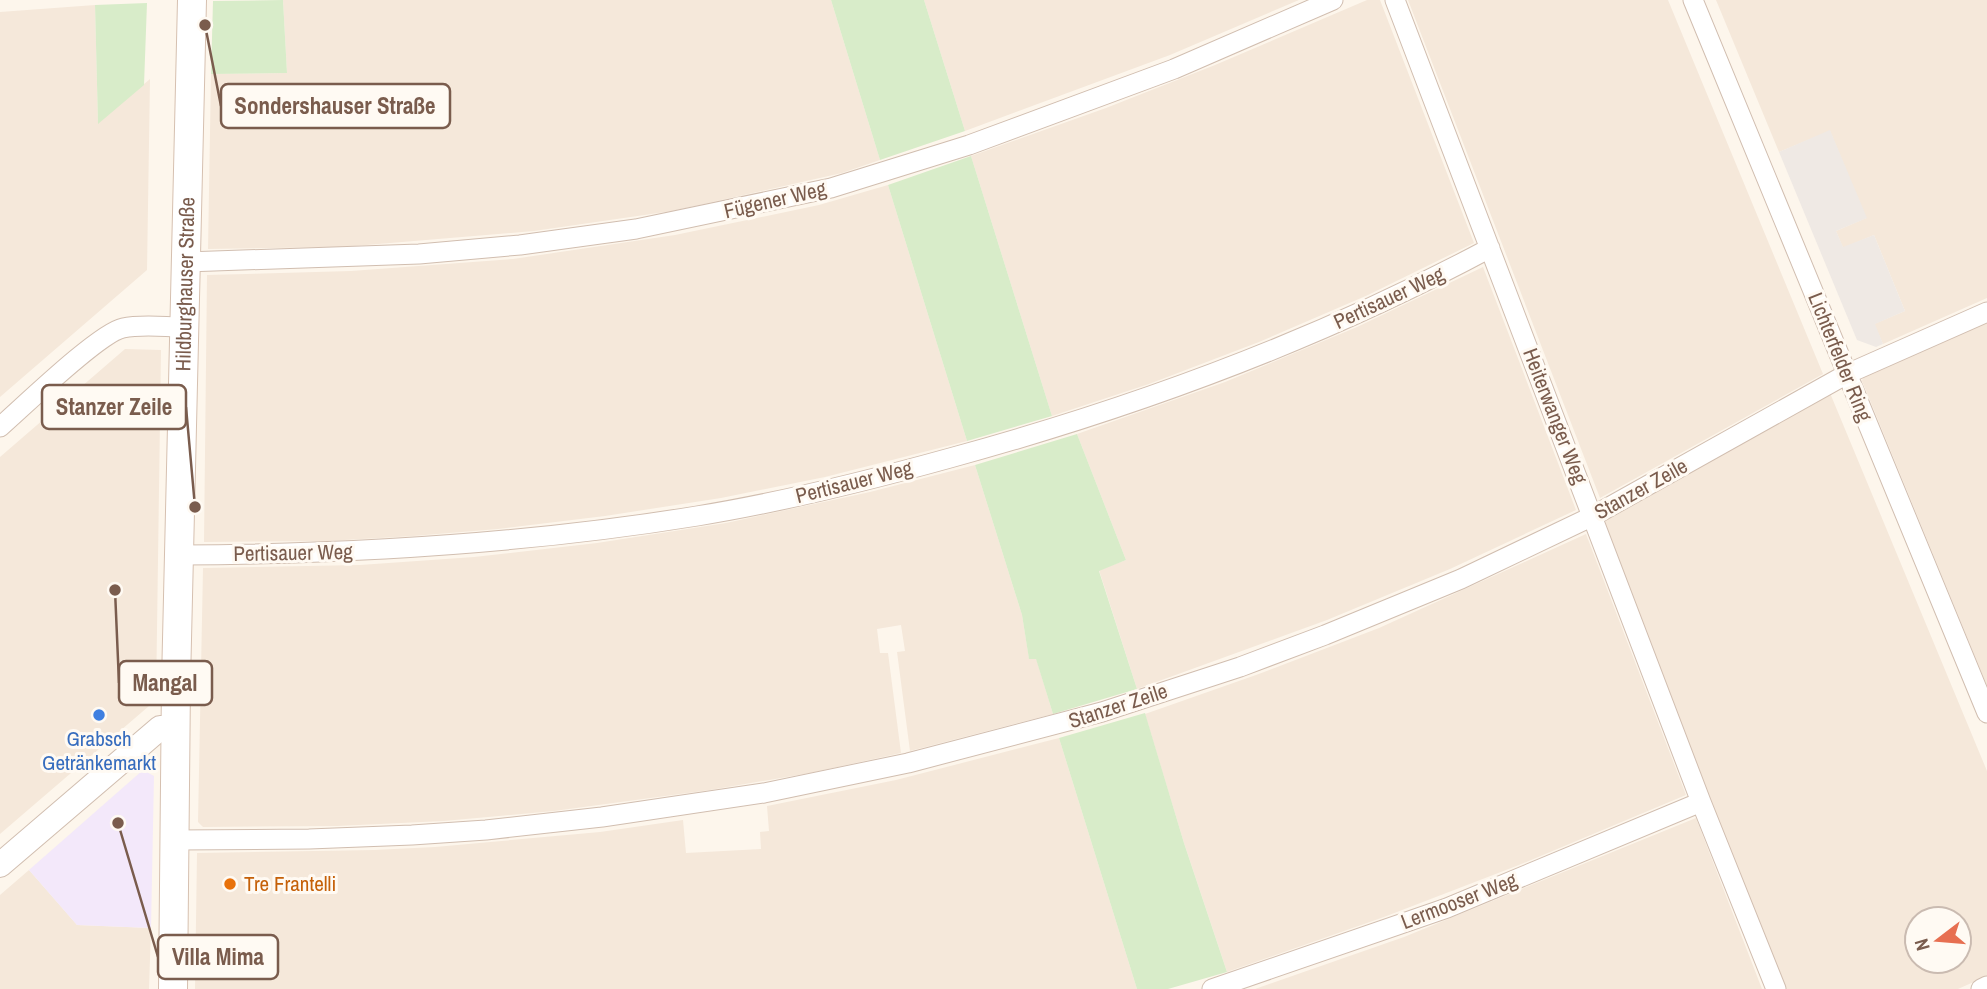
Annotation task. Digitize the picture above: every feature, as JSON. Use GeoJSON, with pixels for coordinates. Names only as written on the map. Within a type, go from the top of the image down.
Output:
{"type":"FeatureCollection","features":[{"type":"Feature","properties":{"kind":"main road","name":"Hildburghauser Straße"},"geometry":{"type":"LineString","coordinates":[[173,989],[183,327],[192,0]]}},
{"type":"Feature","properties":{"kind":"street","name":"Fügener Weg"},"geometry":{"type":"LineString","coordinates":[[186,262],[419,254],[520,245],[636,229],[831,188],[969,145],[1148,78],[1333,0]]}},
{"type":"Feature","properties":{"kind":"street","name":"Heiterwanger Weg"},"geometry":{"type":"LineString","coordinates":[[1395,0],[1701,802],[1776,989]]}},
{"type":"Feature","properties":{"kind":"street","name":"Lichterfelder Ring"},"geometry":{"type":"LineString","coordinates":[[1693,0],[1987,713]]}},
{"type":"Feature","properties":{"kind":"street","name":"Pertisauer Weg"},"geometry":{"type":"LineString","coordinates":[[180,555],[381,551],[497,542],[657,522],[795,497],[1026,437],[1146,398],[1294,342],[1416,286],[1490,248]]}},
{"type":"Feature","properties":{"kind":"street","name":"Stanzer Zeile"},"geometry":{"type":"LineString","coordinates":[[175,840],[309,839],[486,830],[602,817],[764,793],[908,763],[1102,712],[1240,667],[1412,600],[1593,516],[1847,374],[1987,312]]}},
{"type":"Feature","properties":{"kind":"street"},"geometry":{"type":"LineString","coordinates":[[0,427],[113,332],[124,327],[183,327]]}},
{"type":"Feature","properties":{"kind":"street"},"geometry":{"type":"LineString","coordinates":[[0,865],[160,728],[176,727]]}},
{"type":"Feature","properties":{"kind":"street","name":"Lermooser Weg"},"geometry":{"type":"LineString","coordinates":[[1212,989],[1447,908],[1701,802]]}},
{"type":"Feature","properties":{"kind":"street"},"geometry":{"type":"LineString","coordinates":[[1981,989],[1987,986]]}},
{"type":"Feature","properties":{"kind":"shaded area"},"geometry":{"type":"Polygon","coordinates":[[[283,0],[831,0],[880,160],[842,173],[672,211],[534,231],[342,247],[208,249],[211,74],[287,73],[283,0]]]}},
{"type":"Feature","properties":{"kind":"shaded area"},"geometry":{"type":"Polygon","coordinates":[[[924,0],[1299,0],[1170,55],[965,131],[924,0]]]}},
{"type":"Feature","properties":{"kind":"shaded area"},"geometry":{"type":"Polygon","coordinates":[[[1367,0],[1380,0],[1474,243],[1368,295],[1259,342],[1149,384],[1052,416],[971,156],[1106,108],[1367,0]]]}},
{"type":"Feature","properties":{"kind":"shaded area"},"geometry":{"type":"Polygon","coordinates":[[[1408,0],[1668,0],[1823,374],[1600,498],[1408,0]]]}},
{"type":"Feature","properties":{"kind":"shaded area"},"geometry":{"type":"Polygon","coordinates":[[[1716,0],[1987,0],[1987,298],[1883,344],[1874,324],[1905,311],[1874,235],[1843,248],[1836,231],[1866,218],[1830,131],[1779,152],[1716,0]]]}},
{"type":"Feature","properties":{"kind":"shaded area"},"geometry":{"type":"Polygon","coordinates":[[[95,5],[98,123],[150,79],[147,270],[0,397],[0,12],[95,5]]]}},
{"type":"Feature","properties":{"kind":"shaded area"},"geometry":{"type":"Polygon","coordinates":[[[1830,130],[1867,218],[1836,231],[1843,247],[1874,235],[1905,311],[1875,324],[1883,344],[1876,347],[1857,340],[1779,152],[1830,130]]]}},
{"type":"Feature","properties":{"kind":"shaded area"},"geometry":{"type":"Polygon","coordinates":[[[888,185],[967,441],[825,477],[721,498],[605,516],[413,536],[328,541],[204,542],[207,275],[351,271],[513,259],[675,235],[819,205],[888,185]]]}},
{"type":"Feature","properties":{"kind":"shaded area"},"geometry":{"type":"Polygon","coordinates":[[[1483,267],[1576,510],[1450,569],[1327,620],[1137,689],[1099,570],[1126,560],[1077,434],[1225,382],[1357,327],[1483,267]]]}},
{"type":"Feature","properties":{"kind":"shaded area"},"geometry":{"type":"Polygon","coordinates":[[[1987,320],[1987,686],[1862,381],[1863,377],[1987,320]]]}},
{"type":"Feature","properties":{"kind":"shaded area"},"geometry":{"type":"Polygon","coordinates":[[[125,349],[161,350],[156,700],[0,834],[0,457],[125,349]]]}},
{"type":"Feature","properties":{"kind":"shaded area"},"geometry":{"type":"Polygon","coordinates":[[[1830,393],[1987,771],[1987,976],[1958,989],[1784,989],[1605,527],[1605,520],[1830,393]]]}},
{"type":"Feature","properties":{"kind":"shaded area"},"geometry":{"type":"Polygon","coordinates":[[[975,465],[1022,615],[1029,658],[1036,658],[1053,714],[910,751],[897,652],[905,651],[901,625],[877,629],[880,653],[888,653],[901,753],[810,773],[710,790],[554,811],[444,821],[337,826],[203,827],[198,822],[203,568],[360,565],[474,557],[597,543],[726,523],[870,492],[975,465]]]}},
{"type":"Feature","properties":{"kind":"shaded area"},"geometry":{"type":"Polygon","coordinates":[[[1586,534],[1686,795],[1519,865],[1384,917],[1227,972],[1145,714],[1379,628],[1586,534]]]}},
{"type":"Feature","properties":{"kind":"shaded area"},"geometry":{"type":"Polygon","coordinates":[[[1059,738],[1137,989],[195,989],[197,853],[435,847],[600,832],[683,820],[686,853],[761,849],[760,832],[769,831],[767,806],[896,780],[1059,738]]]}},
{"type":"Feature","properties":{"kind":"shaded area"},"geometry":{"type":"Polygon","coordinates":[[[143,770],[154,776],[151,928],[77,925],[29,870],[143,770]]]}},
{"type":"Feature","properties":{"kind":"shaded area"},"geometry":{"type":"Polygon","coordinates":[[[1696,818],[1762,989],[1255,989],[1404,937],[1696,818]]]}},
{"type":"Feature","properties":{"kind":"shaded area"},"geometry":{"type":"Polygon","coordinates":[[[29,870],[77,925],[151,928],[149,989],[0,989],[0,895],[29,870]]]}},
{"type":"Feature","properties":{"kind":"green space"},"geometry":{"type":"Polygon","coordinates":[[[283,0],[287,73],[211,74],[213,1],[283,0]]]}},
{"type":"Feature","properties":{"kind":"green space"},"geometry":{"type":"Polygon","coordinates":[[[831,0],[924,0],[965,131],[880,160],[831,0]]]}},
{"type":"Feature","properties":{"kind":"green space"},"geometry":{"type":"Polygon","coordinates":[[[147,3],[144,85],[98,124],[95,5],[147,3]]]}},
{"type":"Feature","properties":{"kind":"green space"},"geometry":{"type":"Polygon","coordinates":[[[971,156],[1052,416],[967,441],[888,185],[971,156]]]}},
{"type":"Feature","properties":{"kind":"green space"},"geometry":{"type":"Polygon","coordinates":[[[1077,434],[1126,560],[1099,571],[1137,689],[1053,714],[1036,659],[1029,659],[1022,615],[975,465],[1077,434]]]}},
{"type":"Feature","properties":{"kind":"green space"},"geometry":{"type":"Polygon","coordinates":[[[1145,713],[1227,972],[1168,989],[1137,989],[1059,738],[1145,713]]]}},
{"type":"Feature","properties":{"kind":"place","name":"Sondershauser Straße"},"geometry":{"type":"Point","coordinates":[205,25]}},
{"type":"Feature","properties":{"kind":"place","name":"Stanzer Zeile"},"geometry":{"type":"Point","coordinates":[195,507]}},
{"type":"Feature","properties":{"kind":"place","name":"Mangal"},"geometry":{"type":"Point","coordinates":[115,590]}},
{"type":"Feature","properties":{"kind":"place","name":"Grabsch Getränkemarkt"},"geometry":{"type":"Point","coordinates":[99,715]}},
{"type":"Feature","properties":{"kind":"place","name":"Villa Mima"},"geometry":{"type":"Point","coordinates":[118,823]}},
{"type":"Feature","properties":{"kind":"place","name":"Tre Frantelli"},"geometry":{"type":"Point","coordinates":[230,884]}}]}
